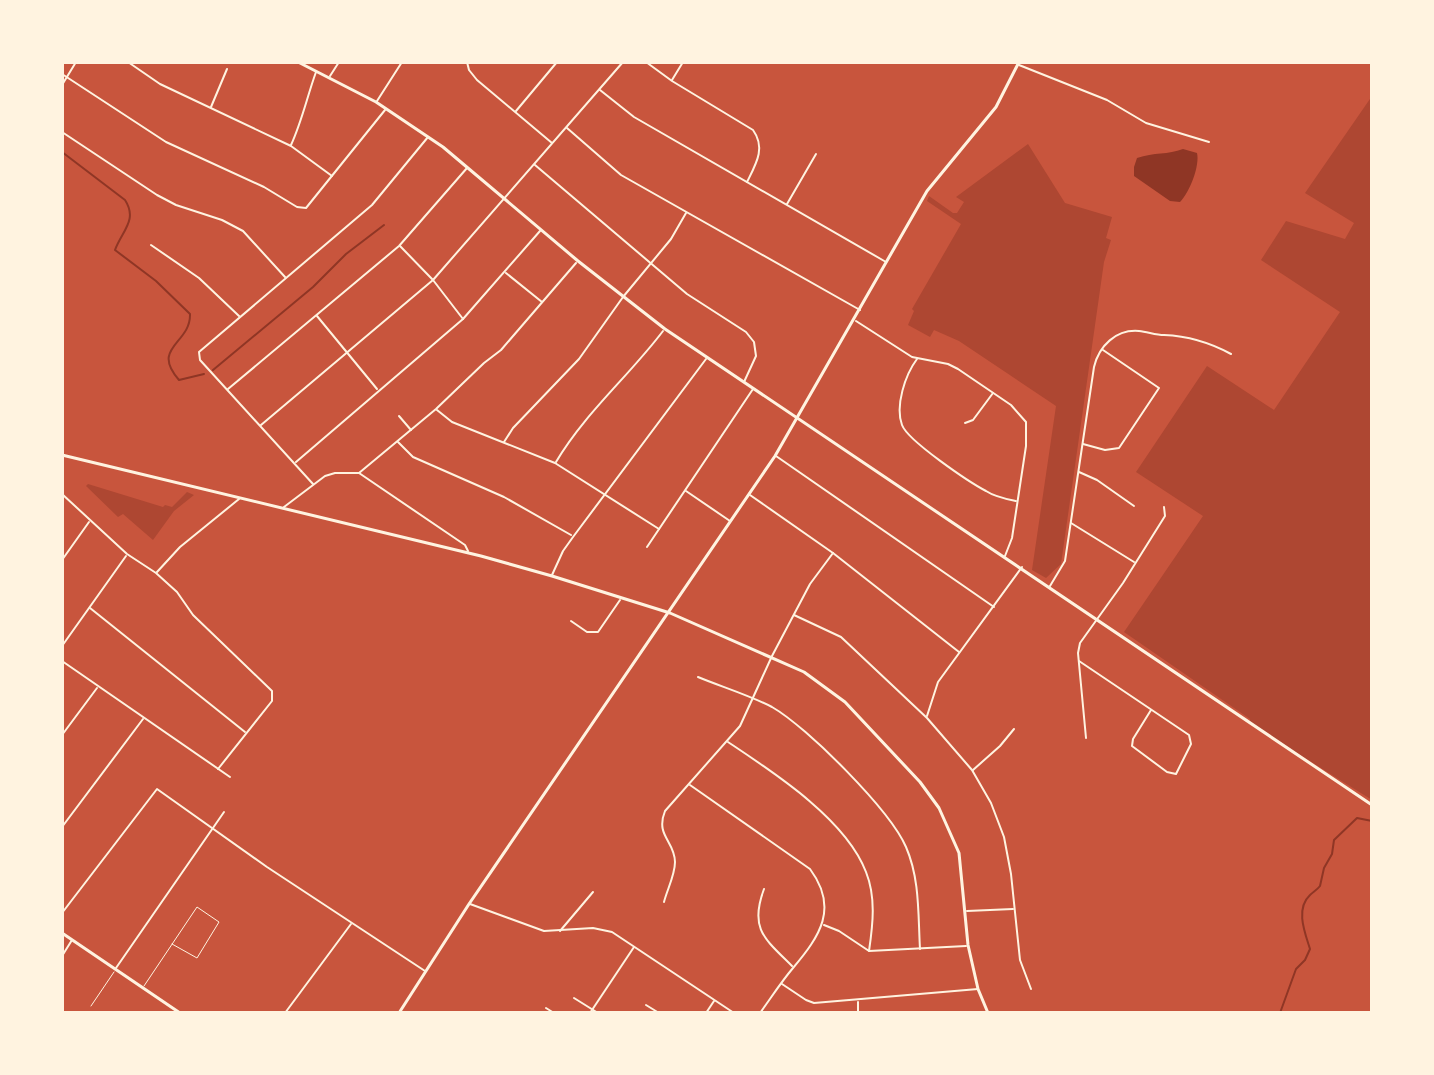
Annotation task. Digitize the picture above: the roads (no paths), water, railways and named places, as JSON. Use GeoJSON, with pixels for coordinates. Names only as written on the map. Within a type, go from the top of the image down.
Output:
{"type":"FeatureCollection","features":[{"type":"Feature","properties":{"kind":"main road"},"geometry":{"type":"LineString","coordinates":[[298,62],[376,102],[429,137],[665,329],[1372,805]]}},
{"type":"Feature","properties":{"kind":"main road"},"geometry":{"type":"LineString","coordinates":[[399,1013],[469,904],[750,495],[798,419],[927,191],[996,107],[1019,63]]}},
{"type":"Feature","properties":{"kind":"main road"},"geometry":{"type":"LineString","coordinates":[[62,455],[469,553],[552,576],[670,613],[804,672],[845,702],[930,794],[950,829],[959,853],[968,945],[978,989],[988,1013]]}},
{"type":"Feature","properties":{"kind":"main road"},"geometry":{"type":"LineString","coordinates":[[62,933],[180,1013]]}},
{"type":"Feature","properties":{"kind":"street"},"geometry":{"type":"LineString","coordinates":[[62,85],[76,62]]}},
{"type":"Feature","properties":{"kind":"street"},"geometry":{"type":"LineString","coordinates":[[128,62],[160,84],[291,146],[333,177]]}},
{"type":"Feature","properties":{"kind":"street"},"geometry":{"type":"LineString","coordinates":[[329,77],[339,62]]}},
{"type":"Feature","properties":{"kind":"street"},"geometry":{"type":"LineString","coordinates":[[376,102],[402,62]]}},
{"type":"Feature","properties":{"kind":"street"},"geometry":{"type":"LineString","coordinates":[[467,62],[477,80],[552,144]]}},
{"type":"Feature","properties":{"kind":"street"},"geometry":{"type":"LineString","coordinates":[[515,112],[556,62]]}},
{"type":"Feature","properties":{"kind":"street"},"geometry":{"type":"LineString","coordinates":[[261,425],[433,280],[623,62]]}},
{"type":"Feature","properties":{"kind":"street"},"geometry":{"type":"LineString","coordinates":[[646,62],[753,130],[759,138],[761,153],[747,183]]}},
{"type":"Feature","properties":{"kind":"street"},"geometry":{"type":"LineString","coordinates":[[672,81],[683,62]]}},
{"type":"Feature","properties":{"kind":"street"},"geometry":{"type":"LineString","coordinates":[[1019,63],[1107,100],[1146,123],[1209,142]]}},
{"type":"Feature","properties":{"kind":"street"},"geometry":{"type":"LineString","coordinates":[[210,108],[227,69]]}},
{"type":"Feature","properties":{"kind":"street"},"geometry":{"type":"LineString","coordinates":[[291,146],[302,123],[316,72]]}},
{"type":"Feature","properties":{"kind":"street"},"geometry":{"type":"LineString","coordinates":[[62,74],[166,142],[264,187],[297,207],[306,208],[386,109]]}},
{"type":"Feature","properties":{"kind":"street"},"geometry":{"type":"LineString","coordinates":[[599,90],[634,117],[887,263]]}},
{"type":"Feature","properties":{"kind":"street"},"geometry":{"type":"LineString","coordinates":[[567,127],[621,175],[860,311]]}},
{"type":"Feature","properties":{"kind":"street"},"geometry":{"type":"LineString","coordinates":[[62,132],[157,195],[243,231],[285,277]]}},
{"type":"Feature","properties":{"kind":"street"},"geometry":{"type":"LineString","coordinates":[[313,484],[200,360],[199,352],[372,205],[429,137]]}},
{"type":"Feature","properties":{"kind":"street"},"geometry":{"type":"LineString","coordinates":[[786,205],[816,154]]}},
{"type":"Feature","properties":{"kind":"street"},"geometry":{"type":"LineString","coordinates":[[534,165],[687,294],[751,337],[756,356],[743,383]]}},
{"type":"Feature","properties":{"kind":"street"},"geometry":{"type":"LineString","coordinates":[[227,389],[399,246],[467,168]]}},
{"type":"Feature","properties":{"kind":"street"},"geometry":{"type":"LineString","coordinates":[[504,442],[579,359],[623,297],[671,239],[686,212]]}},
{"type":"Feature","properties":{"kind":"street"},"geometry":{"type":"LineString","coordinates":[[295,463],[463,319],[541,230]]}},
{"type":"Feature","properties":{"kind":"street"},"geometry":{"type":"LineString","coordinates":[[151,245],[199,278],[239,316]]}},
{"type":"Feature","properties":{"kind":"street"},"geometry":{"type":"LineString","coordinates":[[399,246],[433,280],[463,319]]}},
{"type":"Feature","properties":{"kind":"street"},"geometry":{"type":"LineString","coordinates":[[359,473],[501,350],[578,261]]}},
{"type":"Feature","properties":{"kind":"street"},"geometry":{"type":"LineString","coordinates":[[505,272],[543,303]]}},
{"type":"Feature","properties":{"kind":"street"},"geometry":{"type":"LineString","coordinates":[[317,315],[378,390]]}},
{"type":"Feature","properties":{"kind":"street"},"geometry":{"type":"LineString","coordinates":[[855,320],[907,354],[948,364],[1019,412],[1026,422],[1026,446],[1012,538],[1005,556]]}},
{"type":"Feature","properties":{"kind":"street"},"geometry":{"type":"LineString","coordinates":[[555,463],[572,435],[638,365],[665,329]]}},
{"type":"Feature","properties":{"kind":"street"},"geometry":{"type":"LineString","coordinates":[[1050,586],[1065,561],[1094,367],[1101,348],[1123,333],[1138,331],[1184,336],[1212,344],[1231,354]]}},
{"type":"Feature","properties":{"kind":"street"},"geometry":{"type":"LineString","coordinates":[[1082,444],[1105,450],[1119,448],[1159,388],[1101,348]]}},
{"type":"Feature","properties":{"kind":"street"},"geometry":{"type":"LineString","coordinates":[[552,576],[563,551],[707,358]]}},
{"type":"Feature","properties":{"kind":"street"},"geometry":{"type":"LineString","coordinates":[[918,359],[911,369],[901,405],[901,423],[905,431],[918,444],[987,492],[1017,501]]}},
{"type":"Feature","properties":{"kind":"street"},"geometry":{"type":"LineString","coordinates":[[647,547],[753,389]]}},
{"type":"Feature","properties":{"kind":"street"},"geometry":{"type":"LineString","coordinates":[[965,423],[973,420],[993,393]]}},
{"type":"Feature","properties":{"kind":"street"},"geometry":{"type":"LineString","coordinates":[[436,409],[452,422],[555,463],[659,529]]}},
{"type":"Feature","properties":{"kind":"street"},"geometry":{"type":"LineString","coordinates":[[399,416],[411,430]]}},
{"type":"Feature","properties":{"kind":"street"},"geometry":{"type":"LineString","coordinates":[[397,441],[413,457],[504,497],[573,537]]}},
{"type":"Feature","properties":{"kind":"street"},"geometry":{"type":"LineString","coordinates":[[775,456],[994,607]]}},
{"type":"Feature","properties":{"kind":"street"},"geometry":{"type":"LineString","coordinates":[[1078,472],[1097,480],[1134,506]]}},
{"type":"Feature","properties":{"kind":"street"},"geometry":{"type":"LineString","coordinates":[[283,508],[313,484],[335,473],[359,473],[465,545],[469,553]]}},
{"type":"Feature","properties":{"kind":"street"},"geometry":{"type":"LineString","coordinates":[[685,491],[731,522]]}},
{"type":"Feature","properties":{"kind":"street"},"geometry":{"type":"LineString","coordinates":[[62,494],[127,554],[156,573],[177,592],[193,615],[272,691],[272,701],[218,769]]}},
{"type":"Feature","properties":{"kind":"street"},"geometry":{"type":"LineString","coordinates":[[750,495],[833,553],[959,652]]}},
{"type":"Feature","properties":{"kind":"street"},"geometry":{"type":"LineString","coordinates":[[156,573],[180,547],[240,498]]}},
{"type":"Feature","properties":{"kind":"street"},"geometry":{"type":"LineString","coordinates":[[1086,738],[1080,643],[1165,516],[1164,507]]}},
{"type":"Feature","properties":{"kind":"street"},"geometry":{"type":"LineString","coordinates":[[62,560],[90,521]]}},
{"type":"Feature","properties":{"kind":"street"},"geometry":{"type":"LineString","coordinates":[[1070,523],[1135,563]]}},
{"type":"Feature","properties":{"kind":"street"},"geometry":{"type":"LineString","coordinates":[[664,902],[675,860],[662,831],[661,821],[665,811],[740,726],[810,584],[833,553]]}},
{"type":"Feature","properties":{"kind":"street"},"geometry":{"type":"LineString","coordinates":[[62,646],[127,554]]}},
{"type":"Feature","properties":{"kind":"street"},"geometry":{"type":"LineString","coordinates":[[927,718],[938,682],[1022,567]]}},
{"type":"Feature","properties":{"kind":"street"},"geometry":{"type":"LineString","coordinates":[[571,621],[587,632],[598,632],[621,598]]}},
{"type":"Feature","properties":{"kind":"street"},"geometry":{"type":"LineString","coordinates":[[90,608],[247,733]]}},
{"type":"Feature","properties":{"kind":"street"},"geometry":{"type":"LineString","coordinates":[[794,615],[841,637],[927,718],[972,770],[991,803],[1004,837],[1020,960],[1031,989]]}},
{"type":"Feature","properties":{"kind":"street"},"geometry":{"type":"LineString","coordinates":[[62,661],[230,777]]}},
{"type":"Feature","properties":{"kind":"street"},"geometry":{"type":"LineString","coordinates":[[1079,661],[1151,710],[1191,740],[1176,774],[1167,772],[1132,746],[1151,710]]}},
{"type":"Feature","properties":{"kind":"street"},"geometry":{"type":"LineString","coordinates":[[698,677],[772,707],[808,733],[890,820],[906,846],[915,876],[920,949]]}},
{"type":"Feature","properties":{"kind":"street"},"geometry":{"type":"LineString","coordinates":[[62,735],[99,687]]}},
{"type":"Feature","properties":{"kind":"street"},"geometry":{"type":"LineString","coordinates":[[62,827],[144,718]]}},
{"type":"Feature","properties":{"kind":"street"},"geometry":{"type":"LineString","coordinates":[[972,770],[1014,729]]}},
{"type":"Feature","properties":{"kind":"street"},"geometry":{"type":"LineString","coordinates":[[727,742],[789,783],[854,850],[865,870],[871,891],[873,923],[869,951]]}},
{"type":"Feature","properties":{"kind":"street"},"geometry":{"type":"LineString","coordinates":[[689,784],[810,869],[820,883],[823,924],[810,950],[760,1013]]}},
{"type":"Feature","properties":{"kind":"street"},"geometry":{"type":"LineString","coordinates":[[62,913],[157,789],[426,972]]}},
{"type":"Feature","properties":{"kind":"street"},"geometry":{"type":"LineString","coordinates":[[116,968],[224,812]]}},
{"type":"Feature","properties":{"kind":"street"},"geometry":{"type":"LineString","coordinates":[[764,889],[757,914],[761,932],[793,968]]}},
{"type":"Feature","properties":{"kind":"street"},"geometry":{"type":"LineString","coordinates":[[560,932],[593,892]]}},
{"type":"Feature","properties":{"kind":"street"},"geometry":{"type":"LineString","coordinates":[[469,904],[535,929],[560,932],[599,929],[612,932],[734,1013]]}},
{"type":"Feature","properties":{"kind":"street"},"geometry":{"type":"LineString","coordinates":[[966,911],[1014,909]]}},
{"type":"Feature","properties":{"kind":"street"},"geometry":{"type":"LineString","coordinates":[[285,1013],[351,923]]}},
{"type":"Feature","properties":{"kind":"street"},"geometry":{"type":"LineString","coordinates":[[823,924],[869,951],[968,945]]}},
{"type":"Feature","properties":{"kind":"street"},"geometry":{"type":"LineString","coordinates":[[62,956],[72,940]]}},
{"type":"Feature","properties":{"kind":"street"},"geometry":{"type":"LineString","coordinates":[[591,1012],[635,946]]}},
{"type":"Feature","properties":{"kind":"street"},"geometry":{"type":"LineString","coordinates":[[781,984],[814,1003],[978,989]]}},
{"type":"Feature","properties":{"kind":"street"},"geometry":{"type":"LineString","coordinates":[[574,998],[591,1012],[598,1013]]}},
{"type":"Feature","properties":{"kind":"street"},"geometry":{"type":"LineString","coordinates":[[706,1013],[715,999]]}},
{"type":"Feature","properties":{"kind":"street"},"geometry":{"type":"LineString","coordinates":[[858,1000],[858,1013]]}},
{"type":"Feature","properties":{"kind":"street"},"geometry":{"type":"LineString","coordinates":[[646,1005],[659,1013]]}},
{"type":"Feature","properties":{"kind":"street"},"geometry":{"type":"LineString","coordinates":[[546,1008],[554,1013]]}},
{"type":"Feature","properties":{"kind":"lane"},"geometry":{"type":"LineString","coordinates":[[143,987],[172,944],[197,907],[219,924],[194,958],[172,944]]}},
{"type":"Feature","properties":{"kind":"lane"},"geometry":{"type":"LineString","coordinates":[[91,1006],[116,968]]}},
{"type":"Feature","properties":{"kind":"waterway"},"geometry":{"type":"LineString","coordinates":[[62,152],[125,200],[129,207],[129,220],[115,250],[156,281],[190,314],[185,332],[170,353],[171,369],[179,380],[204,374]]}},
{"type":"Feature","properties":{"kind":"waterway"},"geometry":{"type":"LineString","coordinates":[[213,370],[313,287],[346,254],[384,225]]}},
{"type":"Feature","properties":{"kind":"waterway"},"geometry":{"type":"LineString","coordinates":[[1280,1013],[1296,969],[1310,949],[1302,921],[1303,907],[1320,886],[1334,840],[1357,818],[1372,821]]}}]}
